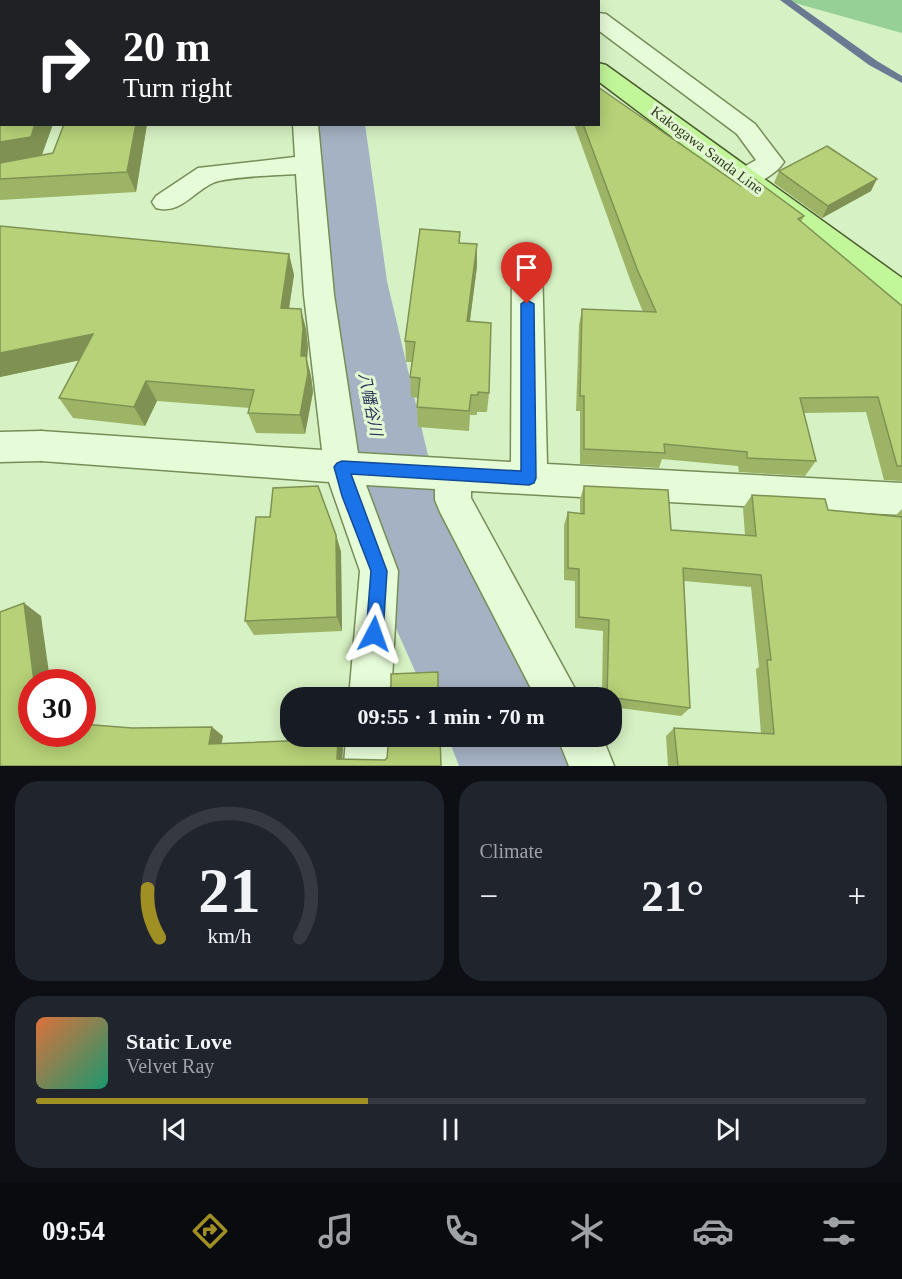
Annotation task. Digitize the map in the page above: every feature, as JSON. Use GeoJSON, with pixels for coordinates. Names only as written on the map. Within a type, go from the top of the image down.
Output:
{"type":"FeatureCollection","features":[{"type":"Feature","properties":{"kind":"main road","name":"Kakogawa Sanda Line"},"geometry":{"type":"LineString","coordinates":[[600,71],[902,294]]}},
{"type":"Feature","properties":{"kind":"street"},"geometry":{"type":"LineString","coordinates":[[600,20],[746,129],[771,162],[744,178]]}},
{"type":"Feature","properties":{"kind":"street"},"geometry":{"type":"LineString","coordinates":[[306,126],[319,296],[342,467],[350,496],[379,571],[371,687]]}},
{"type":"Feature","properties":{"kind":"street"},"geometry":{"type":"LineString","coordinates":[[166,202],[207,174],[309,164]]}},
{"type":"Feature","properties":{"kind":"street"},"geometry":{"type":"LineString","coordinates":[[527,262],[529,478]]}},
{"type":"Feature","properties":{"kind":"street"},"geometry":{"type":"LineString","coordinates":[[0,447],[41,446],[453,475],[902,499]]}},
{"type":"Feature","properties":{"kind":"street"},"geometry":{"type":"LineString","coordinates":[[453,475],[453,500],[552,687]]}},
{"type":"Feature","properties":{"kind":"street"},"geometry":{"type":"LineString","coordinates":[[366,766],[367,747]]}},
{"type":"Feature","properties":{"kind":"street"},"geometry":{"type":"LineString","coordinates":[[584,747],[592,766]]}},
{"type":"Feature","properties":{"kind":"green space"},"geometry":{"type":"Polygon","coordinates":[[[784,0],[902,0],[902,33],[784,0]]]}},
{"type":"Feature","properties":{"kind":"building"},"geometry":{"type":"Polygon","coordinates":[[[600,88],[741,186],[754,179],[804,216],[798,219],[902,306],[902,466],[897,466],[878,397],[800,398],[816,461],[747,458],[747,452],[664,444],[665,453],[584,449],[584,396],[580,396],[582,309],[656,312],[637,269],[584,126],[600,126],[600,88]]]}},
{"type":"Feature","properties":{"kind":"building"},"geometry":{"type":"Polygon","coordinates":[[[0,126],[34,126],[31,137],[0,142],[0,126]]]}},
{"type":"Feature","properties":{"kind":"building"},"geometry":{"type":"Polygon","coordinates":[[[63,126],[136,126],[127,172],[0,179],[0,163],[53,153],[63,126]]]}},
{"type":"Feature","properties":{"kind":"building"},"geometry":{"type":"Polygon","coordinates":[[[827,146],[877,179],[828,206],[779,171],[827,146]]]}},
{"type":"Feature","properties":{"kind":"building"},"geometry":{"type":"Polygon","coordinates":[[[0,226],[289,254],[281,308],[301,309],[303,328],[301,356],[306,356],[308,373],[300,415],[248,413],[254,390],[146,381],[134,407],[59,398],[93,334],[0,353],[0,226]]]}},
{"type":"Feature","properties":{"kind":"building"},"geometry":{"type":"Polygon","coordinates":[[[420,229],[460,232],[459,243],[477,244],[467,321],[491,323],[489,393],[478,392],[478,395],[471,395],[469,411],[417,407],[420,378],[410,377],[415,342],[405,341],[420,229]]]}},
{"type":"Feature","properties":{"kind":"building"},"geometry":{"type":"Polygon","coordinates":[[[318,486],[336,535],[337,617],[245,621],[256,517],[270,517],[273,488],[318,486]]]}},
{"type":"Feature","properties":{"kind":"building"},"geometry":{"type":"Polygon","coordinates":[[[584,486],[668,490],[671,530],[756,536],[752,495],[825,499],[828,510],[902,517],[902,766],[678,766],[674,728],[774,734],[767,660],[771,660],[761,575],[683,568],[690,708],[622,699],[622,687],[607,687],[609,620],[579,617],[579,569],[568,568],[568,512],[584,514],[584,486]]]}},
{"type":"Feature","properties":{"kind":"building"},"geometry":{"type":"Polygon","coordinates":[[[24,603],[32,669],[18,669],[18,747],[96,747],[96,725],[132,728],[212,727],[209,744],[280,741],[280,747],[338,747],[337,759],[385,760],[388,747],[440,747],[441,766],[0,766],[0,612],[24,603]]]}},
{"type":"Feature","properties":{"kind":"building"},"geometry":{"type":"Polygon","coordinates":[[[438,672],[438,687],[391,687],[391,674],[438,672]]]}},
{"type":"Feature","properties":{"kind":"waterway"},"geometry":{"type":"LineString","coordinates":[[785,0],[873,63],[902,80]]}},
{"type":"Feature","properties":{"kind":"waterway","name":"八幡谷川"},"geometry":{"type":"LineString","coordinates":[[332,126],[347,281],[391,507],[481,687]]}},
{"type":"Feature","properties":{"kind":"waterway","name":"八幡谷川"},"geometry":{"type":"LineString","coordinates":[[512,747],[521,766]]}},
{"type":"Feature","properties":{"kind":"route"},"geometry":{"type":"LineString","coordinates":[[374,634],[379,571],[350,496],[342,467],[529,478],[527,304]]}}]}
